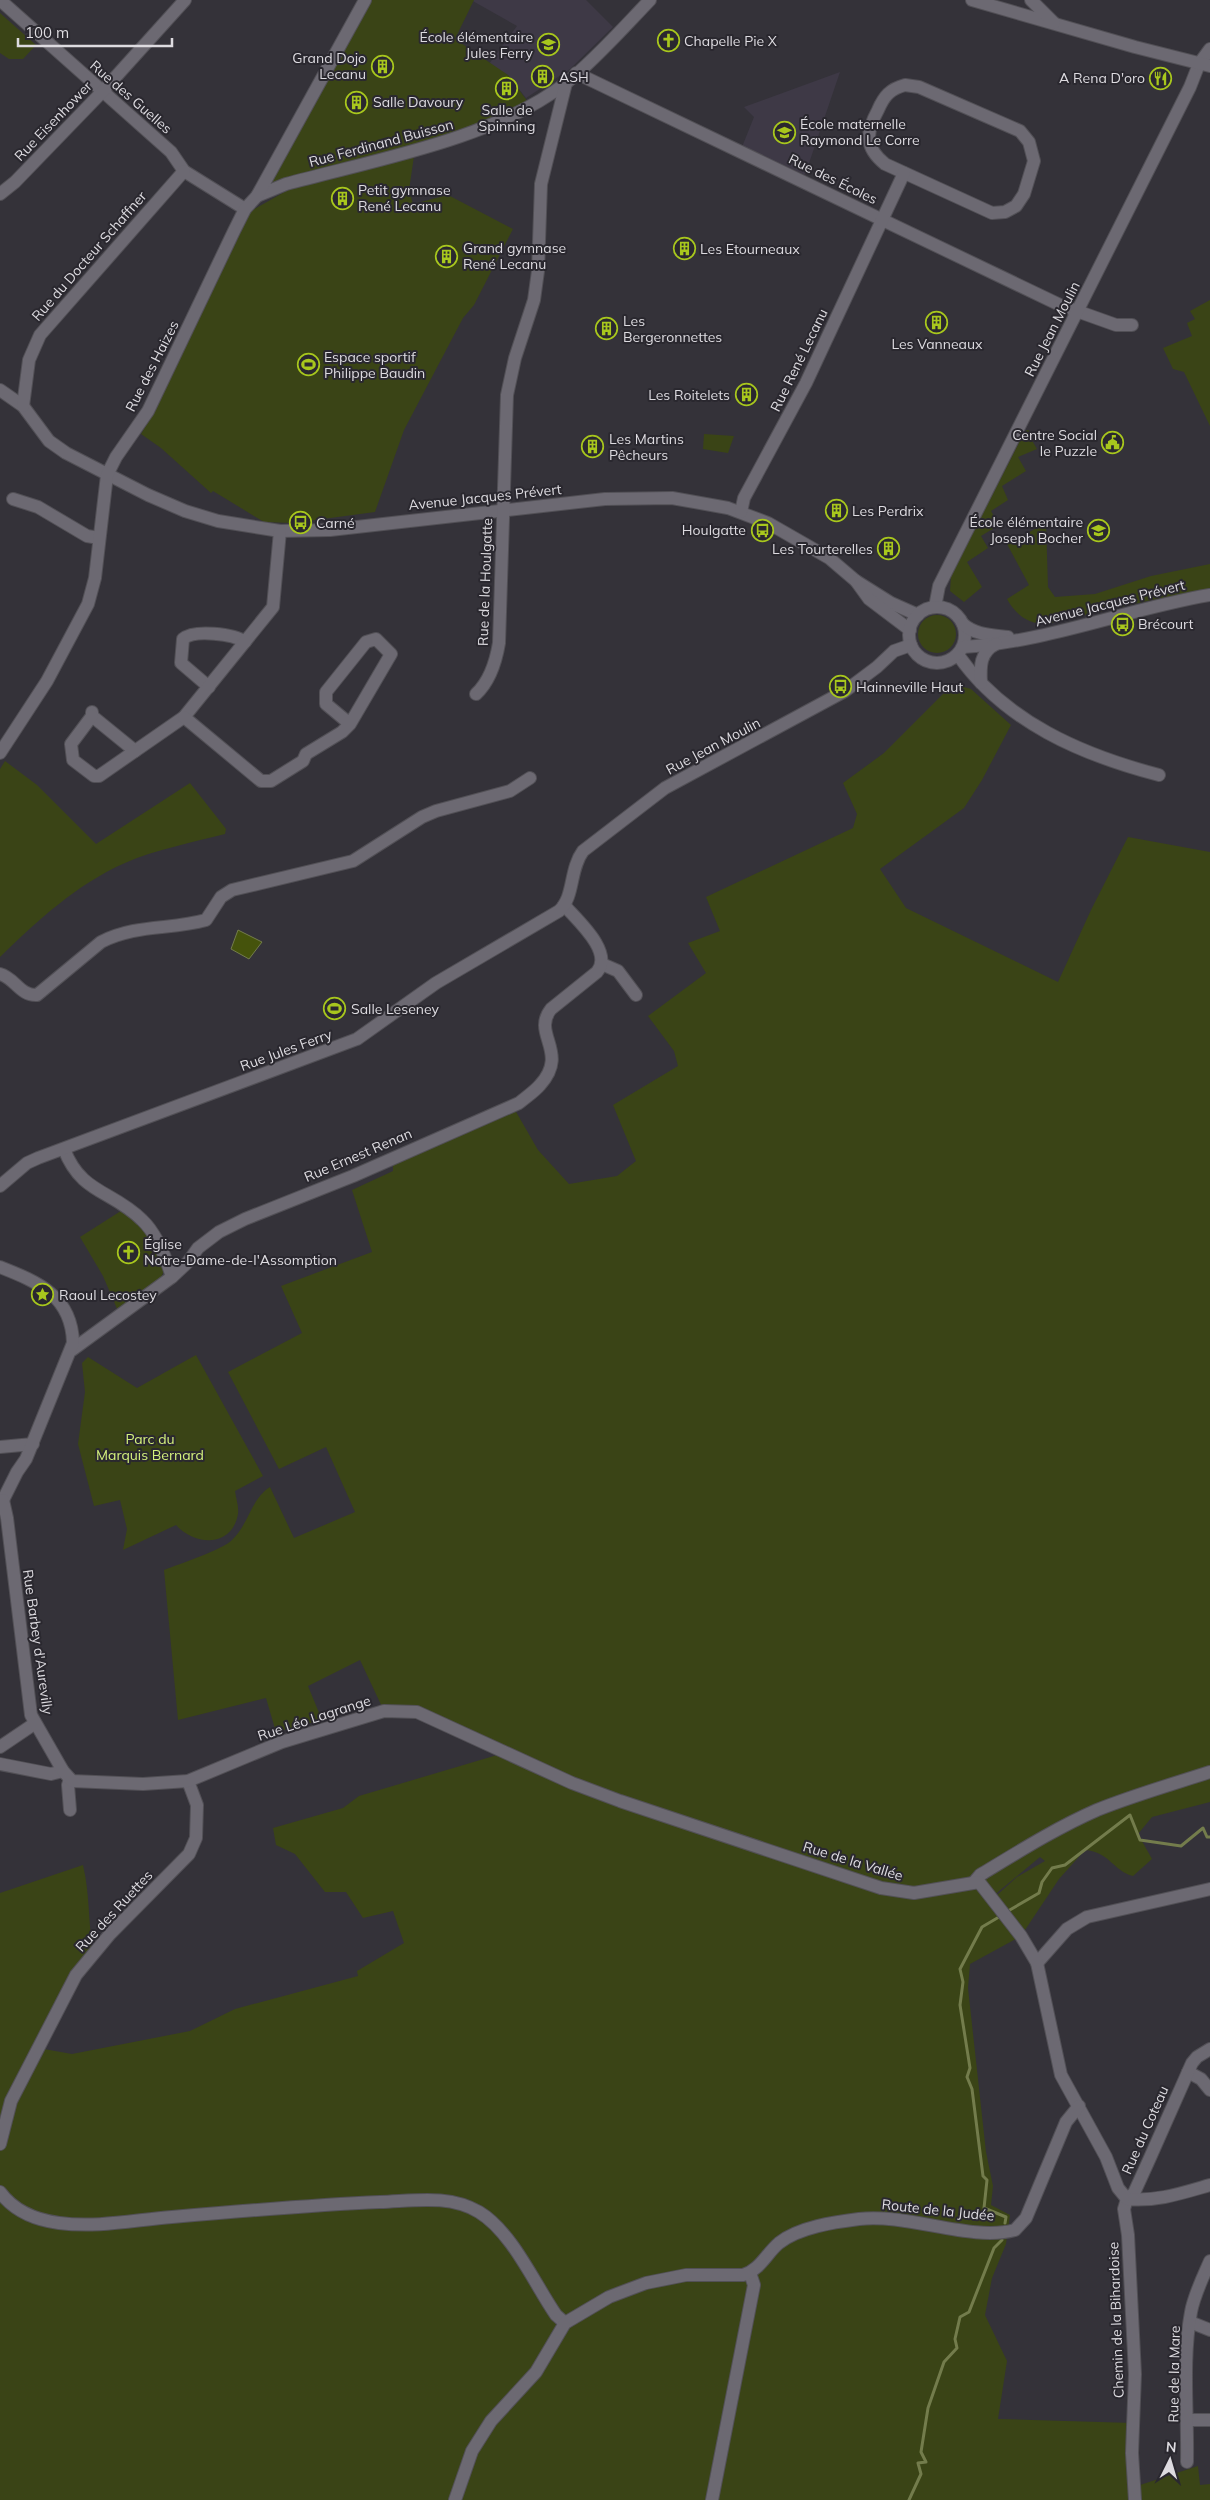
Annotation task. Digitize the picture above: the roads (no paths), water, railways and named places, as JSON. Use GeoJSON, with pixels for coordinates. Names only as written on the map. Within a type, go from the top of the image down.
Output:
{"type":"FeatureCollection","features":[{"type":"Feature","properties":{"kind":"street","name":"Rue des Guelles"},"geometry":{"type":"LineString","coordinates":[[0,0],[171,152],[184,171],[245,210]]}},
{"type":"Feature","properties":{"kind":"street","name":"Rue Eisenhower"},"geometry":{"type":"LineString","coordinates":[[0,194],[15,182],[102,92],[185,0]]}},
{"type":"Feature","properties":{"kind":"street","name":"Rue des Haizes"},"geometry":{"type":"LineString","coordinates":[[0,753],[47,681],[88,604],[95,578],[107,475],[116,457],[148,411],[245,210],[257,196],[365,0]]}},
{"type":"Feature","properties":{"kind":"street","name":"Rue Ferdinand Buisson"},"geometry":{"type":"LineString","coordinates":[[257,196],[286,184],[467,134],[530,106],[566,83],[650,0]]}},
{"type":"Feature","properties":{"kind":"street"},"geometry":{"type":"LineString","coordinates":[[972,0],[1002,4],[1056,25],[1204,65]]}},
{"type":"Feature","properties":{"kind":"street"},"geometry":{"type":"LineString","coordinates":[[1031,0],[1056,25]]}},
{"type":"Feature","properties":{"kind":"street","name":"Rue Jean Moulin"},"geometry":{"type":"LineString","coordinates":[[935,607],[939,586],[1190,87],[1204,65],[1210,49]]}},
{"type":"Feature","properties":{"kind":"street","name":"Rue des Écoles"},"geometry":{"type":"LineString","coordinates":[[576,73],[1060,305],[1116,325],[1132,325]]}},
{"type":"Feature","properties":{"kind":"street","name":"Rue de la Houlgatte"},"geometry":{"type":"LineString","coordinates":[[476,694],[485,685],[496,658],[499,643],[507,395],[515,358],[534,300],[538,270],[541,184],[566,83]]}},
{"type":"Feature","properties":{"kind":"street"},"geometry":{"type":"LineString","coordinates":[[905,85],[919,87],[1020,132],[1032,150],[1034,161],[1024,194],[1016,206],[1005,212],[992,213],[904,173],[876,157],[868,137],[870,125],[884,96],[890,91],[905,85]]}},
{"type":"Feature","properties":{"kind":"street","name":"Rue du Docteur Schaffner"},"geometry":{"type":"LineString","coordinates":[[23,406],[29,360],[40,334],[184,171]]}},
{"type":"Feature","properties":{"kind":"street","name":"Rue René Lecanu"},"geometry":{"type":"LineString","coordinates":[[741,512],[744,498],[806,382],[904,173]]}},
{"type":"Feature","properties":{"kind":"street"},"geometry":{"type":"LineString","coordinates":[[0,390],[23,406],[49,441],[107,475]]}},
{"type":"Feature","properties":{"kind":"street","name":"Avenue Jacques Prévert"},"geometry":{"type":"LineString","coordinates":[[107,475],[185,511],[218,521],[280,532],[330,530],[503,510],[642,497],[672,498],[741,512],[802,540],[829,558],[856,581],[891,603],[918,615]]}},
{"type":"Feature","properties":{"kind":"street"},"geometry":{"type":"LineString","coordinates":[[13,499],[38,507],[88,536],[99,538]]}},
{"type":"Feature","properties":{"kind":"street"},"geometry":{"type":"LineString","coordinates":[[135,751],[92,714],[71,744],[73,760],[94,776],[99,776],[184,717],[273,607],[280,532]]}},
{"type":"Feature","properties":{"kind":"street","name":"Avenue Jacques Prévert"},"geometry":{"type":"LineString","coordinates":[[856,581],[869,599],[910,630]]}},
{"type":"Feature","properties":{"kind":"street","name":"Avenue Jacques Prévert"},"geometry":{"type":"LineString","coordinates":[[960,651],[1016,639],[1061,633],[1159,606],[1210,595]]}},
{"type":"Feature","properties":{"kind":"street"},"geometry":{"type":"LineString","coordinates":[[935,607],[952,611],[963,624],[965,639],[960,651],[951,660],[936,664],[920,658],[911,645],[910,630],[918,615],[935,607]]}},
{"type":"Feature","properties":{"kind":"street","name":"Avenue Jacques Prévert"},"geometry":{"type":"LineString","coordinates":[[963,624],[970,630],[977,632],[1016,639]]}},
{"type":"Feature","properties":{"kind":"street"},"geometry":{"type":"LineString","coordinates":[[209,687],[181,663],[183,639],[187,635],[198,633],[239,637],[245,642]]}},
{"type":"Feature","properties":{"kind":"street"},"geometry":{"type":"LineString","coordinates":[[184,717],[260,781],[272,781],[304,761],[306,754],[342,732],[350,724],[391,654],[376,639],[366,642],[326,692],[326,704],[350,724]]}},
{"type":"Feature","properties":{"kind":"street"},"geometry":{"type":"LineString","coordinates":[[981,683],[981,660],[990,647],[1003,642]]}},
{"type":"Feature","properties":{"kind":"street","name":"Rue Jean Moulin"},"geometry":{"type":"LineString","coordinates":[[564,905],[574,866],[580,856],[644,803],[676,781],[845,691],[878,667],[894,651],[911,645]]}},
{"type":"Feature","properties":{"kind":"street"},"geometry":{"type":"LineString","coordinates":[[960,651],[981,683],[1022,718],[1070,744],[1116,764],[1159,775]]}},
{"type":"Feature","properties":{"kind":"street"},"geometry":{"type":"LineString","coordinates":[[0,974],[5,975],[22,991],[37,995],[101,942],[112,936],[145,928],[206,920],[221,898],[232,890],[353,861],[422,817],[436,811],[510,791],[530,778]]}},
{"type":"Feature","properties":{"kind":"street"},"geometry":{"type":"LineString","coordinates":[[564,905],[593,937],[600,951],[602,964],[618,971],[636,995]]}},
{"type":"Feature","properties":{"kind":"street","name":"Rue Jules Ferry"},"geometry":{"type":"LineString","coordinates":[[0,1186],[27,1163],[357,1038],[436,983],[550,918],[564,905]]}},
{"type":"Feature","properties":{"kind":"street","name":"Rue Ernest Renan"},"geometry":{"type":"LineString","coordinates":[[72,1350],[172,1277],[188,1262],[198,1248],[219,1232],[245,1219],[353,1176],[519,1102],[541,1085],[550,1070],[552,1051],[544,1026],[545,1016],[597,972],[602,964]]}},
{"type":"Feature","properties":{"kind":"street"},"geometry":{"type":"LineString","coordinates":[[64,1149],[73,1170],[86,1182],[132,1211],[145,1223],[165,1258],[172,1277]]}},
{"type":"Feature","properties":{"kind":"street"},"geometry":{"type":"LineString","coordinates":[[0,1267],[36,1282],[57,1298],[73,1338],[72,1350],[51,1394],[33,1444],[1,1499]]}},
{"type":"Feature","properties":{"kind":"street"},"geometry":{"type":"LineString","coordinates":[[0,1447],[33,1444]]}},
{"type":"Feature","properties":{"kind":"street","name":"Rue Barbey d'Aurevilly"},"geometry":{"type":"LineString","coordinates":[[1,1499],[8,1518],[31,1715],[34,1724],[67,1775]]}},
{"type":"Feature","properties":{"kind":"street","name":"Rue Léo Lagrange"},"geometry":{"type":"LineString","coordinates":[[0,1764],[48,1774],[67,1775],[77,1783],[143,1784],[188,1781],[282,1742],[384,1711],[417,1712],[505,1753]]}},
{"type":"Feature","properties":{"kind":"street"},"geometry":{"type":"LineString","coordinates":[[0,1746],[34,1724]]}},
{"type":"Feature","properties":{"kind":"street","name":"Rue de la Vallée"},"geometry":{"type":"LineString","coordinates":[[505,1753],[572,1783],[620,1801],[881,1888],[914,1893],[975,1881]]}},
{"type":"Feature","properties":{"kind":"street"},"geometry":{"type":"LineString","coordinates":[[1210,1772],[1085,1816],[1035,1841],[980,1875],[975,1881],[982,1884],[992,1897],[1037,1963],[1061,2075],[1106,2157],[1118,2188],[1127,2198],[1157,2199],[1210,2185]]}},
{"type":"Feature","properties":{"kind":"street"},"geometry":{"type":"LineString","coordinates":[[67,1775],[70,1810]]}},
{"type":"Feature","properties":{"kind":"street","name":"Rue des Ruettes"},"geometry":{"type":"LineString","coordinates":[[0,2144],[11,2101],[76,1975],[110,1934],[189,1854],[196,1838],[198,1805],[188,1781]]}},
{"type":"Feature","properties":{"kind":"street"},"geometry":{"type":"LineString","coordinates":[[1037,1963],[1067,1928],[1087,1917],[1210,1889]]}},
{"type":"Feature","properties":{"kind":"street","name":"Rue du Coteau"},"geometry":{"type":"LineString","coordinates":[[1127,2198],[1137,2186],[1188,2072],[1197,2057],[1210,2049]]}},
{"type":"Feature","properties":{"kind":"street"},"geometry":{"type":"LineString","coordinates":[[1188,2072],[1201,2078],[1210,2090]]}},
{"type":"Feature","properties":{"kind":"street","name":"Route de la Judée"},"geometry":{"type":"LineString","coordinates":[[750,2273],[787,2238],[822,2226],[852,2220],[881,2218],[981,2232],[1015,2230],[1026,2218],[1066,2122],[1079,2106]]}},
{"type":"Feature","properties":{"kind":"street"},"geometry":{"type":"LineString","coordinates":[[0,2192],[25,2214],[58,2223],[82,2224],[122,2224],[169,2217],[329,2204],[437,2200],[456,2202],[479,2212],[498,2227],[556,2315],[565,2323]]}},
{"type":"Feature","properties":{"kind":"street","name":"Chemin de la Bihardoise"},"geometry":{"type":"LineString","coordinates":[[1127,2198],[1124,2215],[1128,2235],[1135,2374],[1132,2453],[1135,2500]]}},
{"type":"Feature","properties":{"kind":"street","name":"Rue de la Mare"},"geometry":{"type":"LineString","coordinates":[[1187,2462],[1190,2322],[1193,2305],[1210,2262]]}},
{"type":"Feature","properties":{"kind":"street"},"geometry":{"type":"LineString","coordinates":[[455,2500],[472,2451],[492,2421],[536,2372],[565,2323],[609,2297],[646,2283],[686,2275],[743,2275],[750,2273],[754,2285],[712,2500]]}},
{"type":"Feature","properties":{"kind":"street"},"geometry":{"type":"LineString","coordinates":[[1190,2322],[1210,2330]]}},
{"type":"Feature","properties":{"kind":"street"},"geometry":{"type":"LineString","coordinates":[[1188,2420],[1210,2420]]}},
{"type":"Feature","properties":{"kind":"waterway"},"geometry":{"type":"LineString","coordinates":[[1008,1911],[1039,1893],[1042,1882],[1052,1868],[1065,1865],[1130,1815],[1140,1840],[1181,1846],[1203,1828],[1207,1837],[1210,1837]]}},
{"type":"Feature","properties":{"kind":"waterway"},"geometry":{"type":"LineString","coordinates":[[999,1917],[982,1927],[960,1969],[963,1982],[960,2005],[970,2068],[967,2077],[972,2089],[983,2176],[987,2180],[984,2208],[1006,2217],[1005,2223]]}},
{"type":"Feature","properties":{"kind":"waterway"},"geometry":{"type":"LineString","coordinates":[[909,2500],[921,2474],[918,2463],[926,2462],[921,2452],[928,2408],[944,2362],[957,2348],[955,2339],[960,2317],[969,2312],[994,2248],[1002,2240]]}},
{"type":"Feature","properties":{"kind":"place","name":"Chapelle Pie X"},"geometry":{"type":"Point","coordinates":[668,41]}},
{"type":"Feature","properties":{"kind":"place","name":"École élémentaire Jules Ferry"},"geometry":{"type":"Point","coordinates":[549,45]}},
{"type":"Feature","properties":{"kind":"place","name":"Grand Dojo Lecanu"},"geometry":{"type":"Point","coordinates":[382,66]}},
{"type":"Feature","properties":{"kind":"place","name":"ASH"},"geometry":{"type":"Point","coordinates":[543,77]}},
{"type":"Feature","properties":{"kind":"place","name":"A Rena D'oro"},"geometry":{"type":"Point","coordinates":[1161,78]}},
{"type":"Feature","properties":{"kind":"place","name":"Salle de Spinning"},"geometry":{"type":"Point","coordinates":[507,88]}},
{"type":"Feature","properties":{"kind":"place","name":"Salle Davoury"},"geometry":{"type":"Point","coordinates":[357,102]}},
{"type":"Feature","properties":{"kind":"place","name":"École maternelle Raymond Le Corre"},"geometry":{"type":"Point","coordinates":[784,132]}},
{"type":"Feature","properties":{"kind":"place","name":"Petit gymnase René Lecanu"},"geometry":{"type":"Point","coordinates":[342,198]}},
{"type":"Feature","properties":{"kind":"place","name":"Les Etourneaux"},"geometry":{"type":"Point","coordinates":[684,249]}},
{"type":"Feature","properties":{"kind":"place","name":"Grand gymnase René Lecanu"},"geometry":{"type":"Point","coordinates":[447,256]}},
{"type":"Feature","properties":{"kind":"place","name":"Les Vanneaux"},"geometry":{"type":"Point","coordinates":[937,322]}},
{"type":"Feature","properties":{"kind":"place","name":"Les Bergeronnettes"},"geometry":{"type":"Point","coordinates":[607,329]}},
{"type":"Feature","properties":{"kind":"place","name":"Espace sportif Philippe Baudin"},"geometry":{"type":"Point","coordinates":[308,365]}},
{"type":"Feature","properties":{"kind":"place","name":"Les Roitelets"},"geometry":{"type":"Point","coordinates":[746,395]}},
{"type":"Feature","properties":{"kind":"place","name":"Centre Social le Puzzle"},"geometry":{"type":"Point","coordinates":[1113,443]}},
{"type":"Feature","properties":{"kind":"place","name":"Les Martins Pêcheurs"},"geometry":{"type":"Point","coordinates":[593,447]}},
{"type":"Feature","properties":{"kind":"place","name":"Les Perdrix"},"geometry":{"type":"Point","coordinates":[836,511]}},
{"type":"Feature","properties":{"kind":"place","name":"Carné"},"geometry":{"type":"Point","coordinates":[300,523]}},
{"type":"Feature","properties":{"kind":"place","name":"Houlgatte"},"geometry":{"type":"Point","coordinates":[762,530]}},
{"type":"Feature","properties":{"kind":"place","name":"École élémentaire Joseph Bocher"},"geometry":{"type":"Point","coordinates":[1099,530]}},
{"type":"Feature","properties":{"kind":"place","name":"Les Tourterelles"},"geometry":{"type":"Point","coordinates":[889,549]}},
{"type":"Feature","properties":{"kind":"place","name":"Brécourt"},"geometry":{"type":"Point","coordinates":[1122,624]}},
{"type":"Feature","properties":{"kind":"place","name":"Hainneville Haut"},"geometry":{"type":"Point","coordinates":[840,687]}},
{"type":"Feature","properties":{"kind":"place","name":"Salle Leseney"},"geometry":{"type":"Point","coordinates":[335,1009]}},
{"type":"Feature","properties":{"kind":"place","name":"Église Notre-Dame-de-l'Assomption"},"geometry":{"type":"Point","coordinates":[128,1252]}},
{"type":"Feature","properties":{"kind":"place","name":"Raoul Lecostey"},"geometry":{"type":"Point","coordinates":[43,1295]}},
{"type":"Feature","properties":{"kind":"park label","name":"Parc du Marquis Bernard"},"geometry":{"type":"Point","coordinates":[150,1448]}}]}
